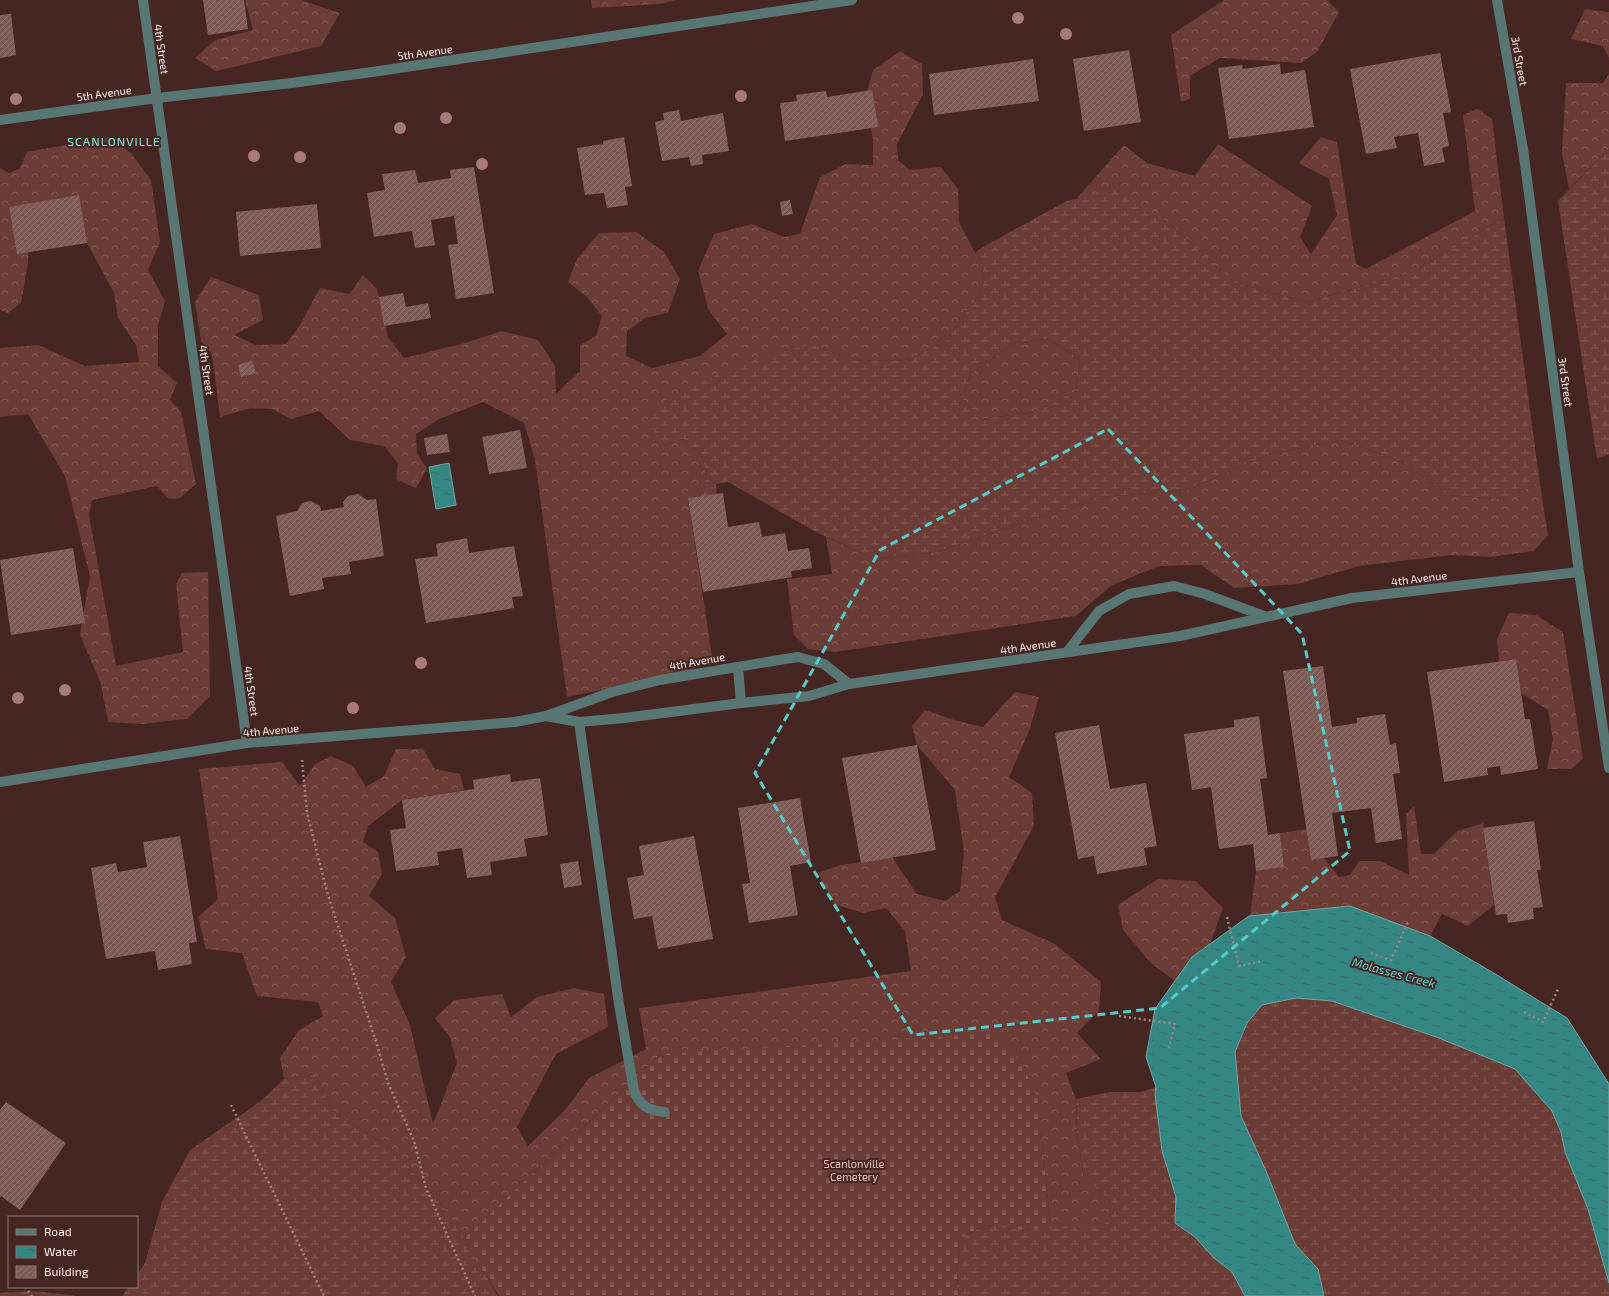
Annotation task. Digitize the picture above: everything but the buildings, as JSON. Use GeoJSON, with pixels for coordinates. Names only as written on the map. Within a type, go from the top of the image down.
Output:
{"type":"FeatureCollection","features":[{"type":"Feature","properties":{"kind":"street","name":"4th Street"},"geometry":{"type":"LineString","coordinates":[[143,0],[247,743]]}},
{"type":"Feature","properties":{"kind":"street","name":"5th Avenue"},"geometry":{"type":"LineString","coordinates":[[0,120],[157,98],[292,83],[379,71],[852,0]]}},
{"type":"Feature","properties":{"kind":"street","name":"3rd Street"},"geometry":{"type":"LineString","coordinates":[[1497,0],[1523,149],[1579,572],[1609,768]]}},
{"type":"Feature","properties":{"kind":"street","name":"4th Avenue"},"geometry":{"type":"LineString","coordinates":[[546,716],[579,722],[809,696],[850,684],[1180,636],[1264,616],[1352,598],[1579,572]]}},
{"type":"Feature","properties":{"kind":"street","name":"4th Avenue"},"geometry":{"type":"LineString","coordinates":[[1067,652],[1099,611],[1129,594],[1174,586],[1205,594],[1264,616]]}},
{"type":"Feature","properties":{"kind":"street","name":"4th Avenue"},"geometry":{"type":"LineString","coordinates":[[0,782],[247,743],[515,722],[546,716],[612,692],[660,680],[798,658],[824,664],[850,684]]}},
{"type":"Feature","properties":{"kind":"street"},"geometry":{"type":"LineString","coordinates":[[738,667],[741,703]]}},
{"type":"Feature","properties":{"kind":"street"},"geometry":{"type":"LineString","coordinates":[[579,722],[619,1004],[634,1091],[639,1102],[651,1110],[665,1112]]}},
{"type":"Feature","properties":{"kind":"path"},"geometry":{"type":"LineString","coordinates":[[302,755],[307,814],[327,892],[388,1083],[414,1142],[426,1188],[475,1296]]}},
{"type":"Feature","properties":{"kind":"path"},"geometry":{"type":"LineString","coordinates":[[1227,917],[1239,966],[1263,961]]}},
{"type":"Feature","properties":{"kind":"path"},"geometry":{"type":"LineString","coordinates":[[1371,953],[1391,960],[1408,922]]}},
{"type":"Feature","properties":{"kind":"path"},"geometry":{"type":"LineString","coordinates":[[1524,1012],[1543,1022],[1559,987]]}},
{"type":"Feature","properties":{"kind":"path"},"geometry":{"type":"LineString","coordinates":[[1119,1016],[1175,1024],[1170,1048]]}},
{"type":"Feature","properties":{"kind":"path"},"geometry":{"type":"LineString","coordinates":[[231,1105],[324,1296]]}},
{"type":"Feature","properties":{"kind":"path"},"geometry":{"type":"LineString","coordinates":[[26,1288],[32,1296]]}},
{"type":"Feature","properties":{"kind":"highlighted area"},"geometry":{"type":"Polygon","coordinates":[[[1108,429],[1302,634],[1350,851],[1160,1008],[913,1035],[755,773],[880,550],[1108,429]]]}},
{"type":"Feature","properties":{"kind":"green space"},"geometry":{"type":"Polygon","coordinates":[[[245,0],[301,0],[340,13],[321,46],[216,71],[195,58],[215,40],[253,30],[245,0]]]}},
{"type":"Feature","properties":{"kind":"green space"},"geometry":{"type":"Polygon","coordinates":[[[591,0],[676,0],[660,4],[592,8],[591,0]]]}},
{"type":"Feature","properties":{"kind":"green space"},"geometry":{"type":"Polygon","coordinates":[[[1224,0],[1327,0],[1339,12],[1317,52],[1301,63],[1220,58],[1190,76],[1190,99],[1181,102],[1171,35],[1224,0]]]}},
{"type":"Feature","properties":{"kind":"green space"},"geometry":{"type":"Polygon","coordinates":[[[1585,9],[1609,12],[1609,58],[1603,46],[1571,39],[1585,9]]]}},
{"type":"Feature","properties":{"kind":"green space"},"geometry":{"type":"Polygon","coordinates":[[[900,51],[922,64],[923,94],[897,144],[898,160],[910,170],[941,167],[958,189],[959,222],[975,253],[983,262],[982,290],[946,341],[906,360],[857,361],[811,344],[663,446],[683,439],[702,455],[707,477],[699,497],[688,499],[712,656],[688,672],[567,697],[535,460],[524,423],[483,402],[439,419],[416,434],[417,453],[427,469],[416,488],[396,479],[398,463],[384,446],[350,440],[319,411],[291,419],[272,409],[251,408],[220,417],[212,354],[201,341],[195,302],[211,277],[259,295],[263,320],[234,335],[256,345],[286,344],[300,325],[320,288],[349,294],[363,275],[377,289],[388,337],[404,358],[465,343],[502,331],[538,340],[555,366],[556,394],[580,371],[580,345],[596,336],[602,316],[587,297],[568,282],[577,259],[599,233],[636,232],[664,252],[680,279],[668,313],[645,318],[627,331],[626,356],[652,368],[700,356],[727,334],[708,309],[698,271],[714,234],[752,224],[784,237],[800,234],[820,177],[846,164],[873,165],[873,140],[865,99],[873,70],[900,51]]]}},
{"type":"Feature","properties":{"kind":"green space"},"geometry":{"type":"Polygon","coordinates":[[[1609,74],[1609,149],[1569,189],[1562,154],[1566,83],[1603,83],[1609,74]]]}},
{"type":"Feature","properties":{"kind":"green space"},"geometry":{"type":"Polygon","coordinates":[[[1477,109],[1492,119],[1504,218],[1413,272],[1307,302],[1235,283],[1171,224],[1077,198],[1124,145],[1147,163],[1195,176],[1218,144],[1312,206],[1300,237],[1311,254],[1337,215],[1329,179],[1299,163],[1321,137],[1337,142],[1356,264],[1366,269],[1475,211],[1463,115],[1477,109]]]}},
{"type":"Feature","properties":{"kind":"green space"},"geometry":{"type":"Polygon","coordinates":[[[108,137],[131,153],[151,180],[160,242],[148,270],[165,301],[158,326],[158,366],[177,383],[170,400],[181,412],[196,484],[180,498],[169,499],[157,486],[92,500],[89,515],[116,666],[183,652],[176,584],[182,573],[208,572],[210,696],[187,719],[142,724],[108,722],[101,684],[80,635],[90,576],[65,476],[28,414],[0,417],[0,348],[38,345],[85,366],[139,362],[136,345],[118,318],[114,293],[87,243],[29,230],[28,263],[21,303],[8,313],[0,310],[0,168],[9,173],[19,169],[27,152],[108,137]]]}},
{"type":"Feature","properties":{"kind":"green space"},"geometry":{"type":"Polygon","coordinates":[[[1609,149],[1609,454],[1597,459],[1558,201],[1609,149]]]}},
{"type":"Feature","properties":{"kind":"green space"},"geometry":{"type":"Polygon","coordinates":[[[1115,189],[1171,224],[1235,283],[1307,302],[1413,272],[1504,218],[1540,484],[1499,499],[1448,495],[1401,461],[1340,440],[1268,455],[1186,490],[1111,496],[1020,523],[937,552],[875,559],[816,532],[728,482],[716,484],[717,494],[699,497],[707,477],[702,455],[683,439],[663,446],[648,421],[652,407],[744,362],[811,344],[857,361],[906,360],[946,341],[982,290],[983,262],[975,253],[981,248],[1067,201],[1115,189]],[[1049,339],[1016,342],[970,375],[962,399],[981,419],[1035,412],[1076,391],[1080,360],[1049,339]]]}},
{"type":"Feature","properties":{"kind":"green space"},"geometry":{"type":"Polygon","coordinates":[[[1049,339],[1080,360],[1076,391],[1035,412],[981,419],[962,399],[970,375],[1016,342],[1049,339]]]}},
{"type":"Feature","properties":{"kind":"green space"},"geometry":{"type":"Polygon","coordinates":[[[1340,440],[1401,461],[1448,495],[1499,499],[1540,484],[1548,535],[1534,551],[1490,557],[1452,555],[1359,566],[1298,584],[1234,588],[1201,565],[1159,566],[1112,585],[1076,616],[835,652],[808,649],[794,635],[787,579],[832,574],[826,537],[875,559],[937,552],[1020,523],[1111,496],[1186,490],[1268,455],[1340,440]]]}},
{"type":"Feature","properties":{"kind":"green space"},"geometry":{"type":"Polygon","coordinates":[[[1509,613],[1536,615],[1563,632],[1583,759],[1571,769],[1547,769],[1553,739],[1548,710],[1521,693],[1516,659],[1499,661],[1497,639],[1509,613]]]}},
{"type":"Feature","properties":{"kind":"green space"},"geometry":{"type":"Polygon","coordinates":[[[1015,692],[1039,697],[1029,731],[1009,777],[1032,793],[1034,826],[995,897],[1002,920],[1055,944],[1101,982],[1099,1011],[1077,1033],[1101,1059],[1066,1073],[1076,1099],[1077,1134],[1084,1177],[1116,1207],[1103,1227],[1051,1229],[1041,1130],[1041,1108],[661,1054],[463,1239],[447,1211],[394,1150],[334,1112],[315,1074],[284,1079],[280,1058],[299,1030],[323,1016],[318,1002],[257,996],[242,953],[206,949],[198,917],[218,899],[199,769],[282,762],[300,786],[314,765],[331,756],[353,766],[366,787],[384,776],[396,749],[423,749],[435,769],[460,774],[464,790],[402,800],[368,826],[363,842],[378,852],[382,874],[369,896],[395,918],[406,957],[391,982],[410,1025],[433,1124],[457,1063],[450,1037],[435,1018],[454,1000],[502,994],[511,1017],[537,997],[574,988],[604,994],[608,1027],[556,1054],[517,1127],[528,1146],[565,1110],[589,1078],[646,1049],[639,1008],[911,971],[905,931],[886,908],[863,913],[834,904],[818,873],[841,865],[892,857],[917,894],[945,901],[960,891],[964,852],[955,790],[917,745],[912,726],[925,710],[957,721],[983,727],[1015,692]]]}},
{"type":"Feature","properties":{"kind":"green space"},"geometry":{"type":"Polygon","coordinates":[[[1414,806],[1421,854],[1434,854],[1457,831],[1484,823],[1483,828],[1494,905],[1468,926],[1442,914],[1430,936],[1350,906],[1250,916],[1256,871],[1284,867],[1280,833],[1307,829],[1311,860],[1324,858],[1339,877],[1350,875],[1359,861],[1380,861],[1409,875],[1406,814],[1414,806]]]}},
{"type":"Feature","properties":{"kind":"green space"},"geometry":{"type":"Polygon","coordinates":[[[1158,879],[1196,881],[1223,908],[1210,944],[1192,957],[1175,981],[1151,963],[1123,930],[1118,905],[1158,879]]]}},
{"type":"Feature","properties":{"kind":"green space"},"geometry":{"type":"Polygon","coordinates":[[[1296,998],[1332,1001],[1439,1038],[1515,1069],[1552,1111],[1561,1132],[1565,1152],[1588,1209],[1609,1283],[1609,1296],[1324,1296],[1318,1269],[1295,1244],[1266,1171],[1241,1116],[1235,1052],[1247,1023],[1262,1005],[1296,998]]]}},
{"type":"Feature","properties":{"kind":"green space","name":"Scanlonville Cemetery"},"geometry":{"type":"Polygon","coordinates":[[[995,1033],[1022,1063],[1041,1108],[1041,1130],[1051,1229],[1021,1230],[986,1225],[959,1239],[957,1291],[961,1296],[499,1296],[463,1239],[661,1054],[995,1033]]]}},
{"type":"Feature","properties":{"kind":"green space"},"geometry":{"type":"Polygon","coordinates":[[[315,1074],[334,1112],[394,1150],[447,1211],[498,1296],[122,1296],[128,1288],[138,1288],[138,1274],[145,1263],[162,1202],[190,1150],[261,1101],[284,1079],[315,1074]]]}},
{"type":"Feature","properties":{"kind":"green space"},"geometry":{"type":"Polygon","coordinates":[[[1156,1087],[1166,1167],[1176,1197],[1175,1223],[1195,1237],[1214,1258],[1232,1272],[1245,1296],[961,1296],[957,1291],[959,1239],[986,1225],[1021,1230],[1103,1226],[1116,1207],[1084,1177],[1077,1134],[1076,1099],[1110,1092],[1141,1092],[1156,1087]]]}},
{"type":"Feature","properties":{"kind":"green space"},"geometry":{"type":"Polygon","coordinates":[[[30,1291],[75,1296],[0,1296],[0,1293],[30,1291]]]}},
{"type":"Feature","properties":{"kind":"water"},"geometry":{"type":"Polygon","coordinates":[[[449,463],[456,505],[436,509],[429,467],[449,463]]]}},
{"type":"Feature","properties":{"kind":"water","name":"Molasses Creek"},"geometry":{"type":"Polygon","coordinates":[[[1350,906],[1430,936],[1567,1018],[1609,1084],[1609,1283],[1588,1209],[1565,1152],[1561,1132],[1552,1111],[1515,1069],[1439,1038],[1332,1001],[1296,998],[1262,1005],[1247,1023],[1235,1052],[1241,1116],[1266,1171],[1295,1244],[1318,1269],[1324,1296],[1245,1296],[1232,1272],[1214,1258],[1195,1237],[1175,1223],[1176,1197],[1162,1151],[1155,1094],[1156,1087],[1146,1057],[1155,1009],[1192,957],[1249,916],[1350,906]]]}},
{"type":"Feature","properties":{"kind":"district","name":"SCANLONVILLE"},"geometry":{"type":"Point","coordinates":[114,141]}}]}
